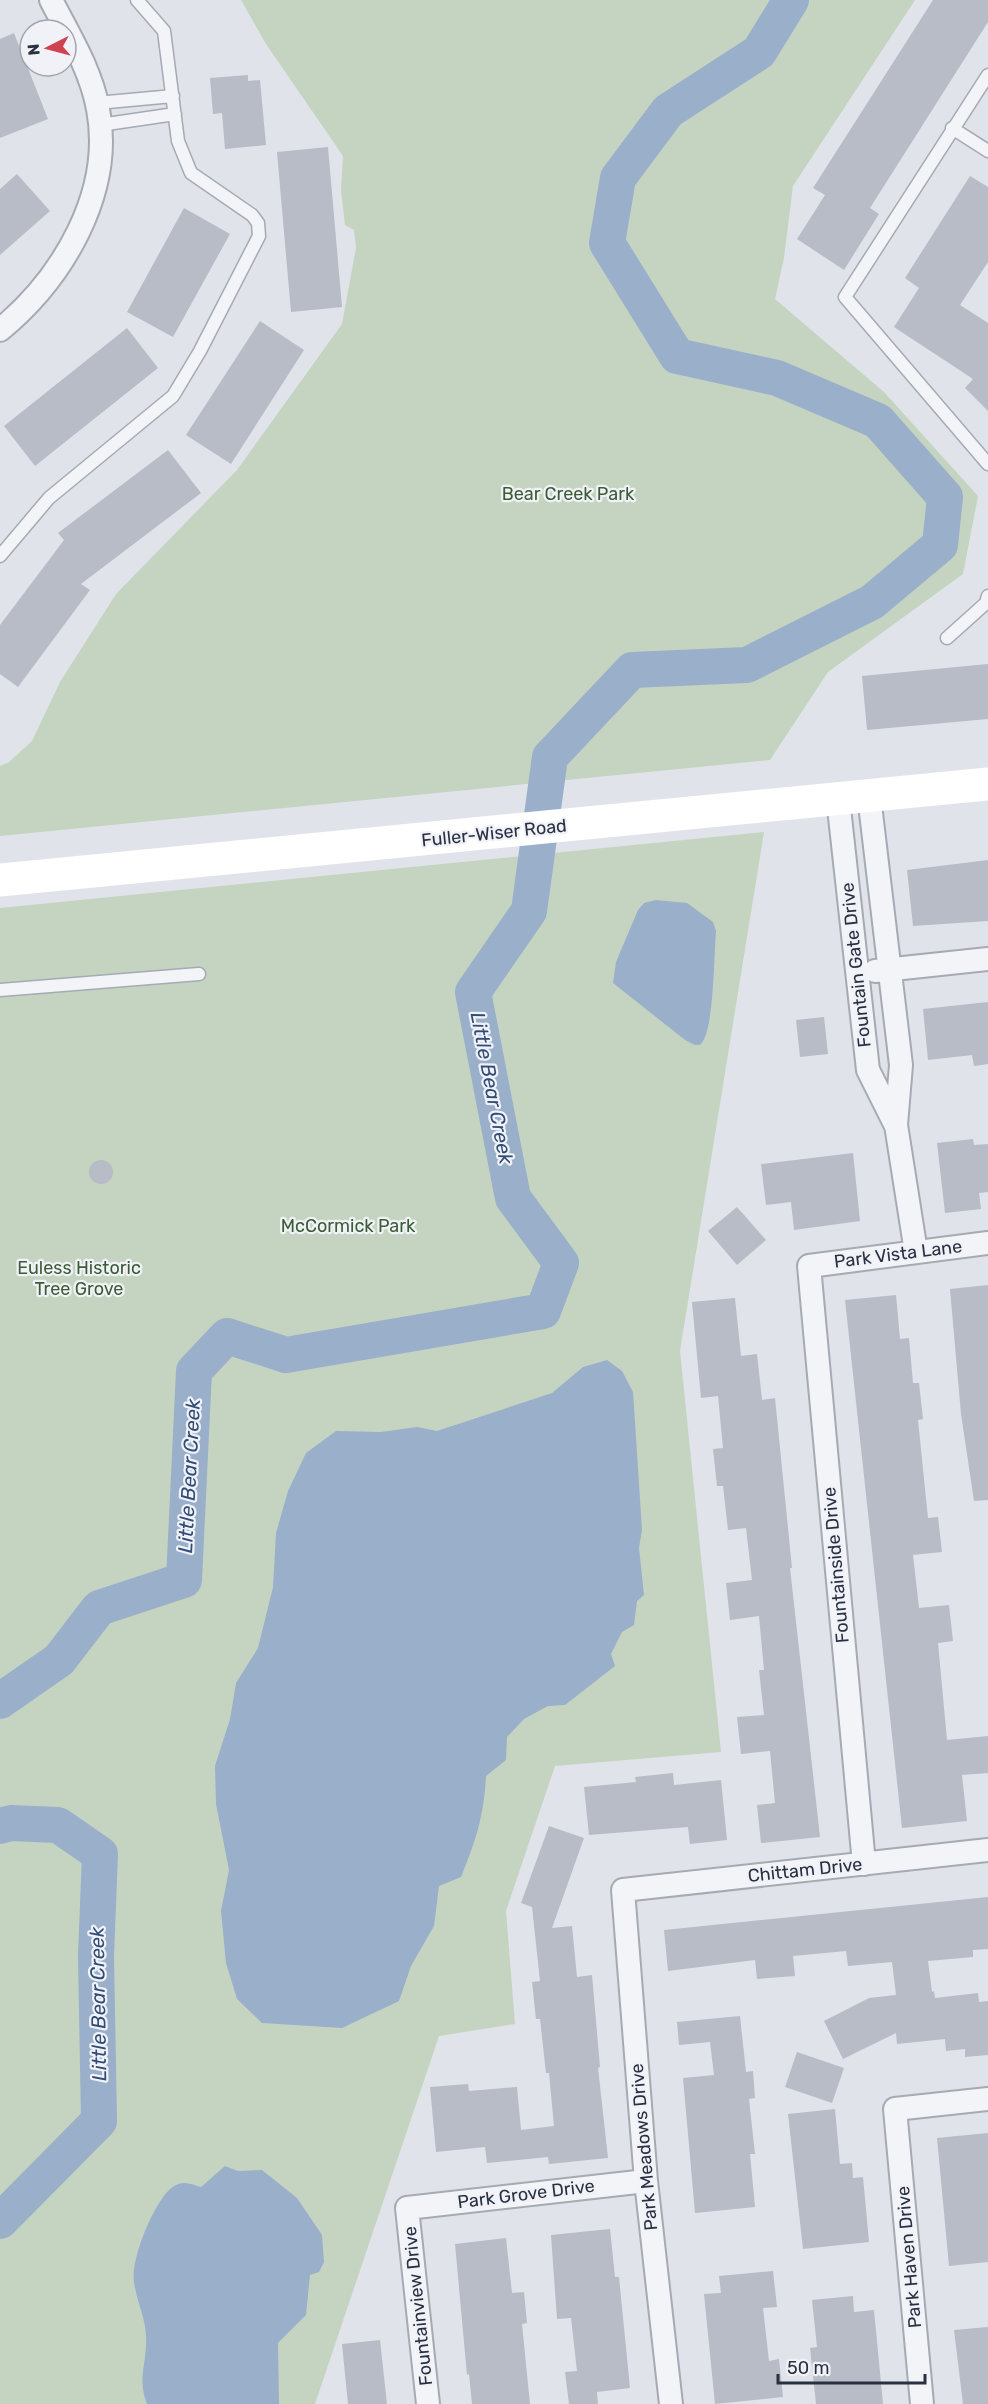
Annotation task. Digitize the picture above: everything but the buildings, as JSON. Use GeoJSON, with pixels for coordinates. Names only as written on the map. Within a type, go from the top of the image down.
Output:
{"type":"FeatureCollection","features":[{"type":"Feature","properties":{"kind":"street"},"geometry":{"type":"LineString","coordinates":[[0,330],[28,306],[45,286],[81,225],[99,170],[98,114],[81,56],[51,0]]}},
{"type":"Feature","properties":{"kind":"street","name":"Fuller-Wiser Road"},"geometry":{"type":"LineString","coordinates":[[0,880],[988,784]]}},
{"type":"Feature","properties":{"kind":"street","name":"Fountain Gate Drive"},"geometry":{"type":"LineString","coordinates":[[853,798],[889,969],[901,1065],[896,1125],[915,1252]]}},
{"type":"Feature","properties":{"kind":"street","name":"Fountain Gate Drive"},"geometry":{"type":"LineString","coordinates":[[853,798],[856,973],[868,1070],[896,1125]]}},
{"type":"Feature","properties":{"kind":"street"},"geometry":{"type":"LineString","coordinates":[[856,973],[988,959]]}},
{"type":"Feature","properties":{"kind":"street","name":"Park Vista Lane"},"geometry":{"type":"LineString","coordinates":[[809,1266],[988,1243]]}},
{"type":"Feature","properties":{"kind":"street","name":"Fountainside Drive"},"geometry":{"type":"LineString","coordinates":[[809,1266],[864,1864]]}},
{"type":"Feature","properties":{"kind":"street","name":"Chittam Drive"},"geometry":{"type":"LineString","coordinates":[[623,1890],[988,1850]]}},
{"type":"Feature","properties":{"kind":"street","name":"Park Meadows Drive"},"geometry":{"type":"LineString","coordinates":[[623,1890],[646,2181],[670,2404]]}},
{"type":"Feature","properties":{"kind":"street","name":"Park Haven Drive"},"geometry":{"type":"LineString","coordinates":[[922,2404],[895,2109],[988,2099]]}},
{"type":"Feature","properties":{"kind":"street","name":"Park Grove Drive"},"geometry":{"type":"LineString","coordinates":[[407,2208],[646,2181]]}},
{"type":"Feature","properties":{"kind":"street","name":"Fountainview Drive"},"geometry":{"type":"LineString","coordinates":[[407,2208],[428,2404]]}},
{"type":"Feature","properties":{"kind":"lane"},"geometry":{"type":"LineString","coordinates":[[0,556],[50,498],[173,396],[200,351],[259,236],[258,223],[252,215],[201,183],[191,172],[178,141],[164,31],[137,0]]}},
{"type":"Feature","properties":{"kind":"lane"},"geometry":{"type":"LineString","coordinates":[[988,75],[845,297],[988,464]]}},
{"type":"Feature","properties":{"kind":"lane"},"geometry":{"type":"LineString","coordinates":[[98,114],[173,96]]}},
{"type":"Feature","properties":{"kind":"lane"},"geometry":{"type":"LineString","coordinates":[[98,114],[175,114]]}},
{"type":"Feature","properties":{"kind":"lane"},"geometry":{"type":"LineString","coordinates":[[952,129],[988,151]]}},
{"type":"Feature","properties":{"kind":"lane"},"geometry":{"type":"LineString","coordinates":[[947,638],[986,603],[988,596]]}},
{"type":"Feature","properties":{"kind":"lane"},"geometry":{"type":"LineString","coordinates":[[0,990],[200,975]]}},
{"type":"Feature","properties":{"kind":"green space","name":"Bear Creek Park"},"geometry":{"type":"Polygon","coordinates":[[[241,0],[915,0],[793,186],[784,258],[775,299],[884,392],[978,496],[963,574],[828,672],[770,760],[0,836],[0,766],[9,762],[32,741],[60,682],[116,594],[237,470],[342,324],[356,248],[354,230],[345,225],[341,190],[343,156],[266,44],[241,0]]]}},
{"type":"Feature","properties":{"kind":"green space","name":"McCormick Park"},"geometry":{"type":"Polygon","coordinates":[[[764,832],[680,1351],[721,1752],[555,1766],[506,1911],[515,2024],[439,2036],[315,2404],[0,2404],[0,908],[764,832]]]}},
{"type":"Feature","properties":{"kind":"water"},"geometry":{"type":"Polygon","coordinates":[[[656,900],[687,903],[713,922],[716,931],[709,1020],[707,1032],[699,1045],[685,1040],[613,983],[616,962],[638,910],[644,903],[656,900]]]}},
{"type":"Feature","properties":{"kind":"water"},"geometry":{"type":"Polygon","coordinates":[[[607,1360],[622,1371],[633,1392],[642,1530],[639,1548],[644,1595],[637,1601],[634,1625],[622,1632],[611,1654],[615,1666],[565,1705],[548,1706],[524,1719],[507,1737],[506,1760],[486,1776],[478,1828],[461,1877],[439,1886],[434,1926],[411,1966],[399,2001],[342,2028],[262,2023],[237,1999],[226,1963],[221,1911],[229,1870],[216,1804],[215,1766],[230,1719],[236,1683],[258,1648],[273,1587],[276,1533],[288,1491],[306,1453],[336,1431],[381,1432],[417,1427],[437,1431],[552,1393],[583,1367],[607,1360]]]}},
{"type":"Feature","properties":{"kind":"water"},"geometry":{"type":"Polygon","coordinates":[[[225,2166],[238,2171],[262,2170],[297,2198],[322,2235],[324,2262],[319,2272],[310,2275],[306,2315],[278,2343],[279,2404],[147,2404],[142,2381],[146,2337],[134,2282],[140,2245],[159,2203],[174,2186],[188,2183],[201,2187],[225,2166]]]}},
{"type":"Feature","properties":{"kind":"waterway","name":"Little Bear Creek"},"geometry":{"type":"LineString","coordinates":[[0,1701],[59,1660],[99,1608],[184,1580],[194,1371],[227,1336],[286,1355],[543,1311],[561,1263],[513,1198],[473,992],[529,911],[550,757],[632,670],[747,665],[872,602],[940,545],[945,497],[878,421],[777,378],[677,356],[607,243],[618,178],[668,111],[759,52],[791,0]]}},
{"type":"Feature","properties":{"kind":"waterway","name":"Little Bear Creek"},"geometry":{"type":"LineString","coordinates":[[0,1826],[11,1823],[58,1825],[100,1854],[96,1956],[99,2121],[0,2221]]}},
{"type":"Feature","properties":{"kind":"park label","name":"Euless Historic Tree Grove"},"geometry":{"type":"Point","coordinates":[79,1278]}}]}
